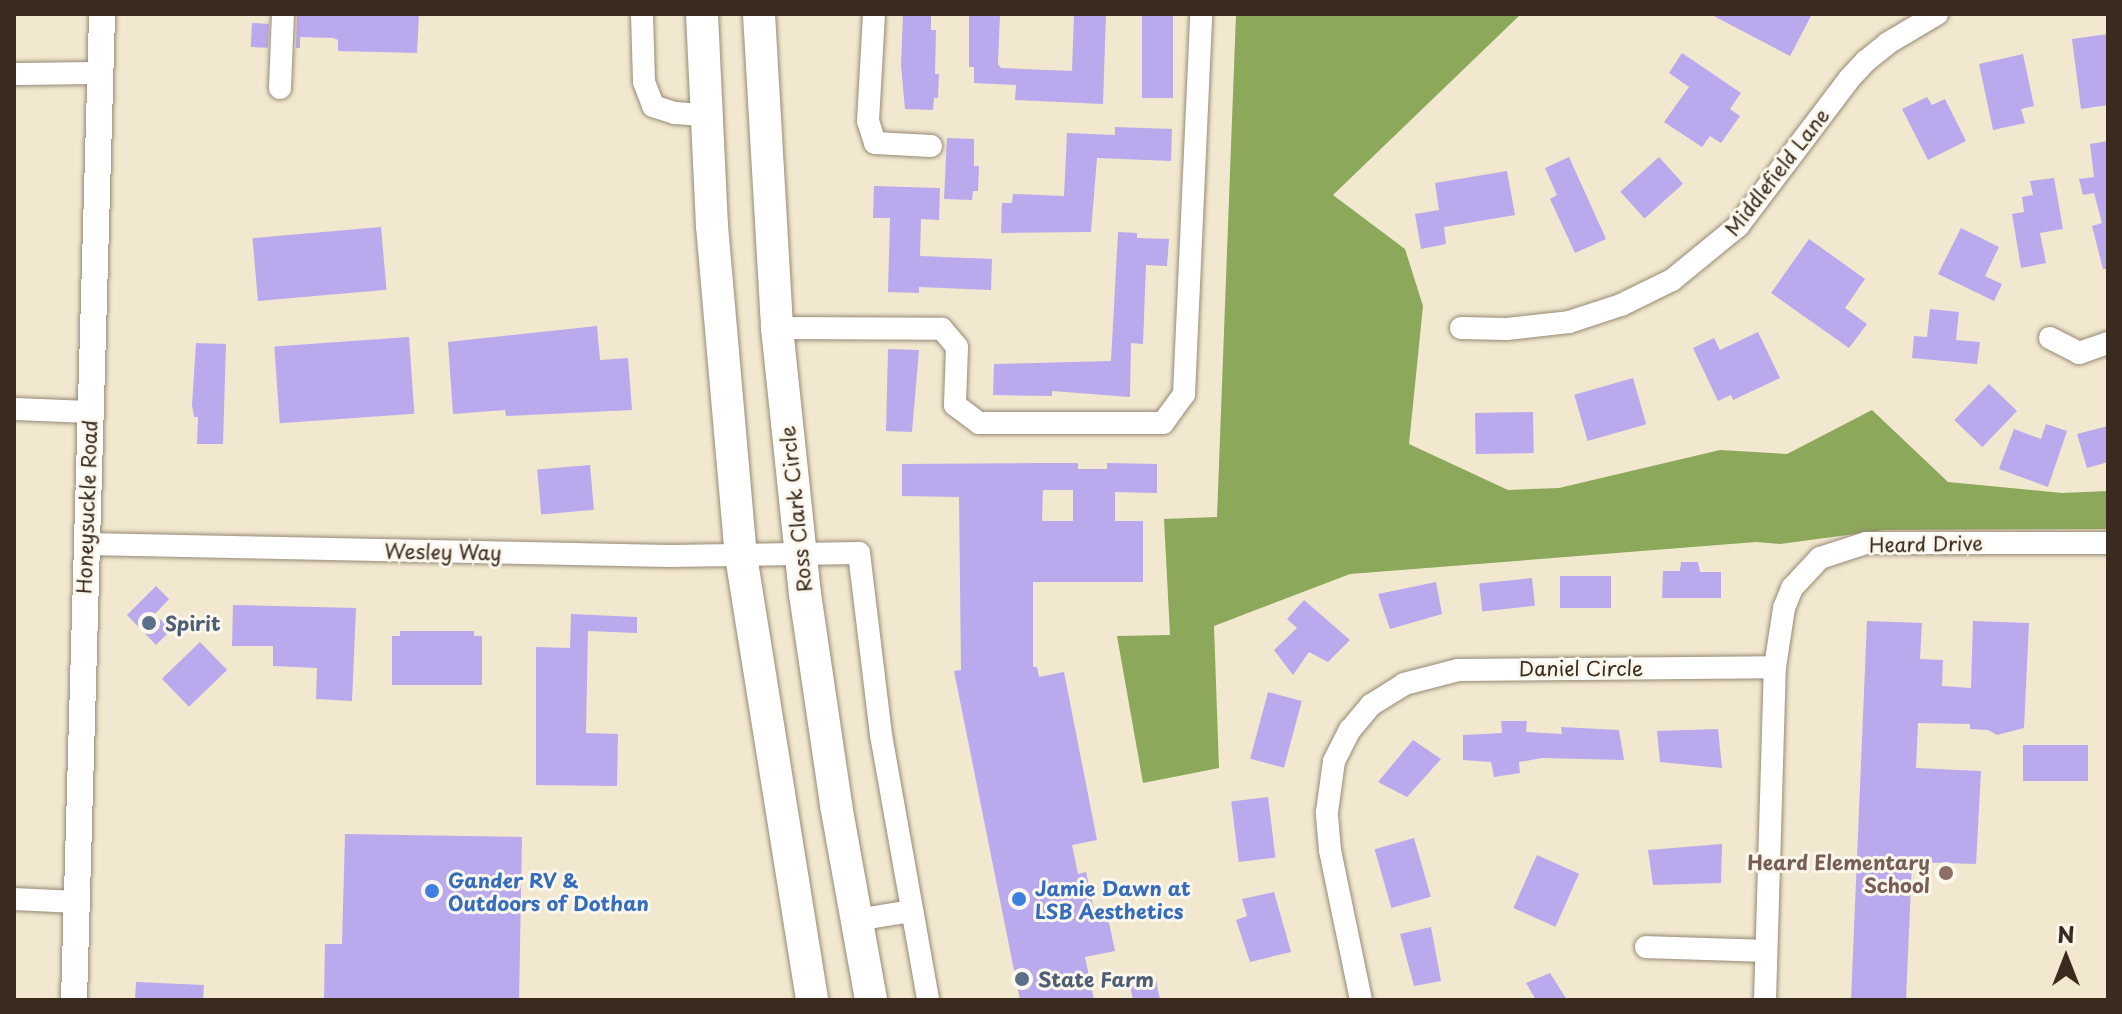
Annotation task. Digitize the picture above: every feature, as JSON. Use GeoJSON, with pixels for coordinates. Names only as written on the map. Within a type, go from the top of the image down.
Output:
{"type":"FeatureCollection","features":[{"type":"Feature","properties":{"kind":"highway"},"geometry":{"type":"LineString","coordinates":[[702,14],[712,226],[741,556],[794,908],[812,1000]]}},
{"type":"Feature","properties":{"kind":"highway","name":"Ross Clark Circle"},"geometry":{"type":"LineString","coordinates":[[759,14],[777,328],[801,553],[856,920],[871,1000]]}},
{"type":"Feature","properties":{"kind":"main road","name":"Honeysuckle Road"},"geometry":{"type":"LineString","coordinates":[[74,1000],[102,14]]}},
{"type":"Feature","properties":{"kind":"street"},"geometry":{"type":"LineString","coordinates":[[280,88],[283,14]]}},
{"type":"Feature","properties":{"kind":"street"},"geometry":{"type":"LineString","coordinates":[[642,14],[644,82],[653,106],[675,113],[706,115]]}},
{"type":"Feature","properties":{"kind":"street"},"geometry":{"type":"LineString","coordinates":[[874,14],[868,121],[875,143],[931,146]]}},
{"type":"Feature","properties":{"kind":"street"},"geometry":{"type":"LineString","coordinates":[[777,328],[942,329],[957,347],[955,405],[979,423],[1163,423],[1184,394],[1201,14]]}},
{"type":"Feature","properties":{"kind":"street","name":"Middlefield Lane"},"geometry":{"type":"LineString","coordinates":[[1461,328],[1507,329],[1569,322],[1621,305],[1672,280],[1738,226],[1866,61],[1888,43],[1937,14]]}},
{"type":"Feature","properties":{"kind":"street"},"geometry":{"type":"LineString","coordinates":[[14,74],[100,73]]}},
{"type":"Feature","properties":{"kind":"street"},"geometry":{"type":"LineString","coordinates":[[2050,338],[2079,353],[2108,343]]}},
{"type":"Feature","properties":{"kind":"street"},"geometry":{"type":"LineString","coordinates":[[14,409],[90,412]]}},
{"type":"Feature","properties":{"kind":"street","name":"Heard Drive"},"geometry":{"type":"LineString","coordinates":[[1775,667],[1784,608],[1792,588],[1820,558],[1842,548],[1866,543],[2108,543]]}},
{"type":"Feature","properties":{"kind":"street","name":"Wesley Way"},"geometry":{"type":"LineString","coordinates":[[86,544],[741,556],[859,553],[881,735],[912,911]]}},
{"type":"Feature","properties":{"kind":"street"},"geometry":{"type":"LineString","coordinates":[[1765,1000],[1775,667]]}},
{"type":"Feature","properties":{"kind":"street","name":"Daniel Circle"},"geometry":{"type":"LineString","coordinates":[[1361,1000],[1330,850],[1327,812],[1334,761],[1350,730],[1371,705],[1404,684],[1458,670],[1775,667]]}},
{"type":"Feature","properties":{"kind":"street"},"geometry":{"type":"LineString","coordinates":[[14,899],[77,902]]}},
{"type":"Feature","properties":{"kind":"street"},"geometry":{"type":"LineString","coordinates":[[856,920],[912,911],[928,1000]]}},
{"type":"Feature","properties":{"kind":"street"},"geometry":{"type":"LineString","coordinates":[[1646,947],[1766,951]]}},
{"type":"Feature","properties":{"kind":"green space"},"geometry":{"type":"Polygon","coordinates":[[[1236,14],[1521,14],[1333,195],[1405,249],[1423,306],[1409,444],[1508,490],[1559,488],[1720,450],[1787,454],[1872,410],[1948,482],[2062,493],[2108,491],[2108,529],[1885,530],[1780,544],[1756,542],[1350,574],[1214,626],[1219,768],[1143,783],[1117,636],[1170,635],[1164,519],[1217,517],[1236,14]]]}},
{"type":"Feature","properties":{"kind":"building"},"geometry":{"type":"Polygon","coordinates":[[[297,14],[419,14],[417,53],[338,51],[338,40],[333,38],[300,37],[300,48],[296,48],[297,14]]]}},
{"type":"Feature","properties":{"kind":"building"},"geometry":{"type":"Polygon","coordinates":[[[903,14],[931,14],[931,30],[936,30],[935,74],[939,74],[938,98],[934,98],[933,110],[905,109],[901,65],[903,14]]]}},
{"type":"Feature","properties":{"kind":"building"},"geometry":{"type":"Polygon","coordinates":[[[969,14],[1000,14],[998,64],[1001,68],[1072,71],[1074,14],[1106,14],[1103,104],[1015,100],[1016,85],[974,83],[974,67],[969,67],[969,14]]]}},
{"type":"Feature","properties":{"kind":"building"},"geometry":{"type":"Polygon","coordinates":[[[1142,14],[1173,14],[1173,98],[1142,98],[1142,14]]]}},
{"type":"Feature","properties":{"kind":"building"},"geometry":{"type":"Polygon","coordinates":[[[1710,14],[1812,14],[1790,56],[1710,14]]]}},
{"type":"Feature","properties":{"kind":"building"},"geometry":{"type":"Polygon","coordinates":[[[252,23],[269,24],[268,48],[251,47],[252,23]]]}},
{"type":"Feature","properties":{"kind":"building"},"geometry":{"type":"Polygon","coordinates":[[[2108,34],[2108,105],[2081,109],[2072,39],[2108,34]]]}},
{"type":"Feature","properties":{"kind":"building"},"geometry":{"type":"Polygon","coordinates":[[[1682,53],[1741,93],[1730,109],[1740,116],[1721,143],[1710,136],[1702,147],[1664,122],[1689,87],[1669,73],[1682,53]]]}},
{"type":"Feature","properties":{"kind":"building"},"geometry":{"type":"Polygon","coordinates":[[[2023,54],[2034,106],[2021,109],[2025,123],[1993,130],[1979,64],[2023,54]]]}},
{"type":"Feature","properties":{"kind":"building"},"geometry":{"type":"Polygon","coordinates":[[[1927,97],[1932,105],[1945,99],[1966,141],[1928,160],[1902,109],[1927,97]]]}},
{"type":"Feature","properties":{"kind":"building"},"geometry":{"type":"Polygon","coordinates":[[[1115,127],[1172,129],[1171,161],[1097,158],[1091,232],[1001,233],[1002,203],[1012,203],[1013,194],[1064,196],[1067,133],[1115,135],[1115,127]]]}},
{"type":"Feature","properties":{"kind":"building"},"geometry":{"type":"Polygon","coordinates":[[[947,138],[974,139],[974,166],[979,166],[978,191],[973,191],[972,200],[944,199],[947,138]]]}},
{"type":"Feature","properties":{"kind":"building"},"geometry":{"type":"Polygon","coordinates":[[[2108,141],[2108,269],[2103,269],[2092,226],[2102,223],[2094,193],[2083,195],[2079,179],[2094,177],[2090,144],[2108,141]]]}},
{"type":"Feature","properties":{"kind":"building"},"geometry":{"type":"Polygon","coordinates":[[[1569,157],[1606,239],[1575,253],[1550,199],[1557,195],[1545,168],[1569,157]]]}},
{"type":"Feature","properties":{"kind":"building"},"geometry":{"type":"Polygon","coordinates":[[[1659,157],[1683,184],[1644,219],[1620,192],[1659,157]]]}},
{"type":"Feature","properties":{"kind":"building"},"geometry":{"type":"Polygon","coordinates":[[[1507,171],[1515,215],[1444,227],[1446,244],[1421,249],[1415,214],[1439,210],[1435,183],[1507,171]]]}},
{"type":"Feature","properties":{"kind":"building"},"geometry":{"type":"Polygon","coordinates":[[[2054,178],[2063,229],[2040,233],[2046,263],[2021,268],[2012,214],[2024,212],[2022,197],[2033,195],[2030,181],[2054,178]]]}},
{"type":"Feature","properties":{"kind":"building"},"geometry":{"type":"Polygon","coordinates":[[[874,186],[940,188],[939,220],[921,219],[920,256],[992,259],[991,290],[919,287],[919,293],[888,292],[890,218],[873,218],[874,186]]]}},
{"type":"Feature","properties":{"kind":"building"},"geometry":{"type":"Polygon","coordinates":[[[381,227],[386,290],[258,301],[252,238],[381,227]]]}},
{"type":"Feature","properties":{"kind":"building"},"geometry":{"type":"Polygon","coordinates":[[[1961,228],[1999,247],[1985,276],[2002,284],[1994,301],[1938,274],[1961,228]]]}},
{"type":"Feature","properties":{"kind":"building"},"geometry":{"type":"Polygon","coordinates":[[[1118,232],[1137,233],[1137,238],[1169,239],[1167,266],[1146,265],[1143,344],[1131,343],[1130,397],[1052,391],[1052,396],[993,395],[994,364],[1111,361],[1118,232]]]}},
{"type":"Feature","properties":{"kind":"building"},"geometry":{"type":"Polygon","coordinates":[[[1809,239],[1865,279],[1845,308],[1867,324],[1849,348],[1771,293],[1809,239]]]}},
{"type":"Feature","properties":{"kind":"building"},"geometry":{"type":"Polygon","coordinates":[[[1930,309],[1959,312],[1956,340],[1980,342],[1977,364],[1912,358],[1914,336],[1927,337],[1930,309]]]}},
{"type":"Feature","properties":{"kind":"building"},"geometry":{"type":"Polygon","coordinates":[[[597,326],[600,360],[628,358],[632,410],[506,416],[505,410],[453,414],[448,342],[597,326]]]}},
{"type":"Feature","properties":{"kind":"building"},"geometry":{"type":"Polygon","coordinates":[[[1758,332],[1780,378],[1733,400],[1731,395],[1718,401],[1693,348],[1714,338],[1720,350],[1758,332]]]}},
{"type":"Feature","properties":{"kind":"building"},"geometry":{"type":"Polygon","coordinates":[[[409,337],[414,414],[280,423],[274,346],[409,337]]]}},
{"type":"Feature","properties":{"kind":"building"},"geometry":{"type":"Polygon","coordinates":[[[196,343],[226,344],[223,444],[197,444],[198,417],[194,417],[192,405],[196,343]]]}},
{"type":"Feature","properties":{"kind":"building"},"geometry":{"type":"Polygon","coordinates":[[[888,349],[919,350],[912,432],[886,431],[888,349]]]}},
{"type":"Feature","properties":{"kind":"building"},"geometry":{"type":"Polygon","coordinates":[[[1633,378],[1646,424],[1588,441],[1574,395],[1633,378]]]}},
{"type":"Feature","properties":{"kind":"building"},"geometry":{"type":"Polygon","coordinates":[[[1989,384],[2017,411],[1982,447],[1954,420],[1989,384]]]}},
{"type":"Feature","properties":{"kind":"building"},"geometry":{"type":"Polygon","coordinates":[[[1533,412],[1534,453],[1476,454],[1475,413],[1533,412]]]}},
{"type":"Feature","properties":{"kind":"building"},"geometry":{"type":"Polygon","coordinates":[[[2046,424],[2067,431],[2048,487],[1999,469],[2014,429],[2041,439],[2046,424]]]}},
{"type":"Feature","properties":{"kind":"building"},"geometry":{"type":"Polygon","coordinates":[[[2108,426],[2108,462],[2087,468],[2077,434],[2108,426]]]}},
{"type":"Feature","properties":{"kind":"building"},"geometry":{"type":"Polygon","coordinates":[[[1078,463],[1078,469],[1107,469],[1107,463],[1157,464],[1157,493],[1115,492],[1115,521],[1143,521],[1143,582],[1033,582],[1033,667],[1037,667],[1039,677],[1064,672],[1097,840],[1072,845],[1078,874],[1086,872],[1094,910],[1106,908],[1115,951],[1085,957],[1094,1000],[1020,1000],[954,671],[961,670],[959,497],[902,496],[902,464],[1078,463]],[[1043,490],[1042,521],[1073,521],[1073,490],[1043,490]]]}},
{"type":"Feature","properties":{"kind":"building"},"geometry":{"type":"Polygon","coordinates":[[[590,465],[594,510],[541,514],[537,470],[590,465]]]}},
{"type":"Feature","properties":{"kind":"building"},"geometry":{"type":"Polygon","coordinates":[[[1681,562],[1698,562],[1700,572],[1721,572],[1721,598],[1662,598],[1663,571],[1680,571],[1681,562]]]}},
{"type":"Feature","properties":{"kind":"building"},"geometry":{"type":"Polygon","coordinates":[[[1560,576],[1611,576],[1611,608],[1560,608],[1560,576]]]}},
{"type":"Feature","properties":{"kind":"building"},"geometry":{"type":"Polygon","coordinates":[[[1532,578],[1535,606],[1482,611],[1479,584],[1532,578]]]}},
{"type":"Feature","properties":{"kind":"building"},"geometry":{"type":"Polygon","coordinates":[[[1436,582],[1442,614],[1390,629],[1378,594],[1436,582]]]}},
{"type":"Feature","properties":{"kind":"building","name":"Spirit"},"geometry":{"type":"Polygon","coordinates":[[[156,586],[169,599],[155,614],[171,630],[156,645],[127,615],[156,586]]]}},
{"type":"Feature","properties":{"kind":"building"},"geometry":{"type":"Polygon","coordinates":[[[1304,600],[1350,640],[1328,662],[1309,652],[1293,675],[1274,650],[1297,628],[1287,619],[1304,600]]]}},
{"type":"Feature","properties":{"kind":"building"},"geometry":{"type":"Polygon","coordinates":[[[233,605],[356,608],[352,701],[316,699],[317,668],[273,666],[273,646],[232,646],[233,605]]]}},
{"type":"Feature","properties":{"kind":"building"},"geometry":{"type":"Polygon","coordinates":[[[571,614],[637,617],[637,633],[588,631],[586,733],[618,734],[617,786],[536,785],[536,647],[570,648],[571,614]]]}},
{"type":"Feature","properties":{"kind":"building"},"geometry":{"type":"Polygon","coordinates":[[[1867,621],[1922,623],[1920,659],[1943,660],[1942,686],[1971,688],[1973,621],[2029,623],[2024,728],[1997,735],[1988,730],[1970,729],[1970,724],[1918,723],[1916,768],[1981,771],[1976,864],[1912,862],[1906,1000],[1851,1000],[1867,621]]]}},
{"type":"Feature","properties":{"kind":"building"},"geometry":{"type":"Polygon","coordinates":[[[400,631],[474,631],[474,636],[482,636],[482,685],[392,685],[392,636],[400,636],[400,631]]]}},
{"type":"Feature","properties":{"kind":"building"},"geometry":{"type":"Polygon","coordinates":[[[200,642],[227,670],[189,707],[162,679],[200,642]]]}},
{"type":"Feature","properties":{"kind":"building"},"geometry":{"type":"Polygon","coordinates":[[[1268,692],[1302,701],[1284,768],[1250,759],[1268,692]]]}},
{"type":"Feature","properties":{"kind":"building"},"geometry":{"type":"Polygon","coordinates":[[[1501,721],[1527,721],[1526,732],[1562,734],[1561,727],[1619,730],[1624,760],[1542,758],[1519,762],[1520,773],[1494,777],[1491,762],[1463,760],[1463,735],[1502,733],[1501,721]]]}},
{"type":"Feature","properties":{"kind":"building"},"geometry":{"type":"Polygon","coordinates":[[[1718,729],[1722,768],[1660,762],[1657,731],[1718,729]]]}},
{"type":"Feature","properties":{"kind":"building"},"geometry":{"type":"Polygon","coordinates":[[[1413,740],[1441,759],[1407,797],[1378,782],[1413,740]]]}},
{"type":"Feature","properties":{"kind":"building"},"geometry":{"type":"Polygon","coordinates":[[[2023,745],[2088,745],[2088,781],[2023,781],[2023,745]]]}},
{"type":"Feature","properties":{"kind":"building"},"geometry":{"type":"Polygon","coordinates":[[[1268,797],[1275,858],[1239,862],[1231,802],[1268,797]]]}},
{"type":"Feature","properties":{"kind":"building","name":"Gander RV & Outdoors of Dothan"},"geometry":{"type":"Polygon","coordinates":[[[345,834],[522,837],[519,1000],[324,1000],[325,944],[342,944],[345,834]]]}},
{"type":"Feature","properties":{"kind":"building"},"geometry":{"type":"Polygon","coordinates":[[[1414,838],[1431,897],[1391,908],[1375,849],[1414,838]]]}},
{"type":"Feature","properties":{"kind":"building"},"geometry":{"type":"Polygon","coordinates":[[[1722,844],[1721,883],[1653,885],[1648,850],[1722,844]]]}},
{"type":"Feature","properties":{"kind":"building"},"geometry":{"type":"Polygon","coordinates":[[[1537,855],[1579,874],[1555,927],[1513,908],[1537,855]]]}},
{"type":"Feature","properties":{"kind":"building"},"geometry":{"type":"Polygon","coordinates":[[[1274,892],[1291,952],[1250,962],[1236,920],[1247,916],[1242,899],[1274,892]]]}},
{"type":"Feature","properties":{"kind":"building"},"geometry":{"type":"Polygon","coordinates":[[[1431,927],[1441,981],[1414,986],[1400,934],[1431,927]]]}},
{"type":"Feature","properties":{"kind":"building"},"geometry":{"type":"Polygon","coordinates":[[[1550,973],[1567,1000],[1536,1000],[1526,983],[1550,973]]]}},
{"type":"Feature","properties":{"kind":"building"},"geometry":{"type":"Polygon","coordinates":[[[1156,980],[1160,1000],[1133,1000],[1130,986],[1156,980]]]}},
{"type":"Feature","properties":{"kind":"building"},"geometry":{"type":"Polygon","coordinates":[[[136,982],[204,985],[203,1000],[135,1000],[136,982]]]}},
{"type":"Feature","properties":{"kind":"place","name":"Spirit"},"geometry":{"type":"Point","coordinates":[149,623]}},
{"type":"Feature","properties":{"kind":"place","name":"Heard Elementary School"},"geometry":{"type":"Point","coordinates":[1946,873]}},
{"type":"Feature","properties":{"kind":"place","name":"Gander RV & Outdoors of Dothan"},"geometry":{"type":"Point","coordinates":[432,891]}},
{"type":"Feature","properties":{"kind":"place","name":"Jamie Dawn at LSB Aesthetics"},"geometry":{"type":"Point","coordinates":[1019,899]}},
{"type":"Feature","properties":{"kind":"place","name":"State Farm"},"geometry":{"type":"Point","coordinates":[1022,979]}}]}
